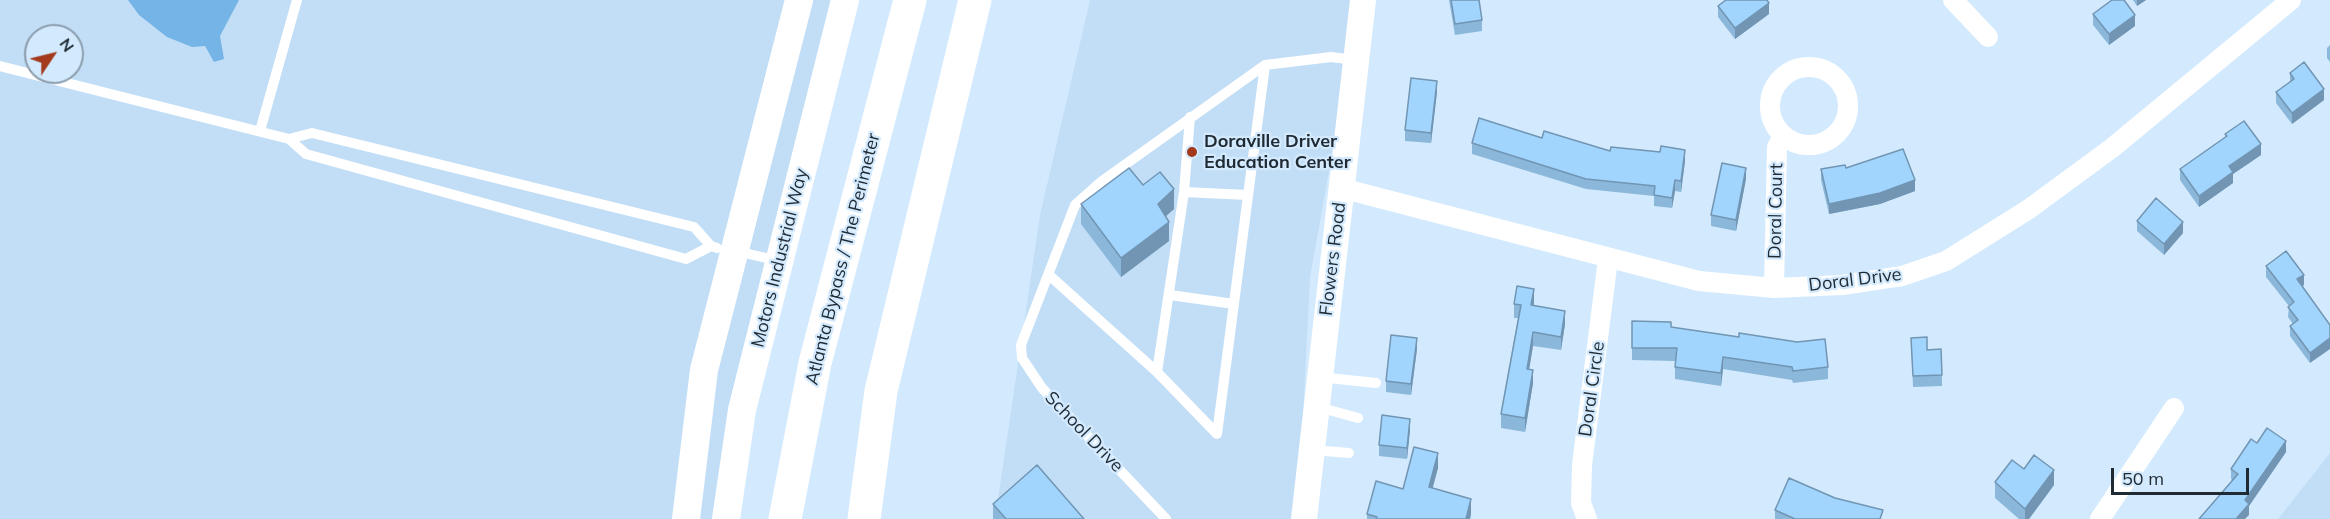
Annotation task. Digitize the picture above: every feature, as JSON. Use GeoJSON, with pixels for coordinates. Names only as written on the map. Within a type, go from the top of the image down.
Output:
{"type":"FeatureCollection","features":[{"type":"Feature","properties":{"kind":"highway","name":"Atlanta Bypass / The Perimeter"},"geometry":{"type":"LineString","coordinates":[[785,519],[815,363],[910,0]]}},
{"type":"Feature","properties":{"kind":"highway"},"geometry":{"type":"LineString","coordinates":[[864,519],[881,391],[975,0]]}},
{"type":"Feature","properties":{"kind":"main road"},"geometry":{"type":"LineString","coordinates":[[686,519],[704,370],[723,249],[799,0]]}},
{"type":"Feature","properties":{"kind":"main road","name":"Motors Industrial Way"},"geometry":{"type":"LineString","coordinates":[[726,519],[742,410],[845,0]]}},
{"type":"Feature","properties":{"kind":"street","name":"Flowers Road"},"geometry":{"type":"LineString","coordinates":[[1304,519],[1341,188],[1343,58],[1363,0]]}},
{"type":"Feature","properties":{"kind":"street"},"geometry":{"type":"LineString","coordinates":[[1953,0],[1988,37]]}},
{"type":"Feature","properties":{"kind":"street","name":"Doral Drive"},"geometry":{"type":"LineString","coordinates":[[1341,188],[1699,281],[1774,288],[1842,285],[1902,276],[1946,261],[2029,209],[2112,148],[2291,0]]}},
{"type":"Feature","properties":{"kind":"street","name":"Doral Court"},"geometry":{"type":"LineString","coordinates":[[1805,66],[1821,68],[1835,75],[1844,88],[1848,102],[1847,118],[1839,132],[1827,141],[1812,145],[1797,144],[1783,136],[1773,124],[1769,109],[1771,93],[1778,80],[1790,70],[1805,66]]}},
{"type":"Feature","properties":{"kind":"street","name":"Doral Court"},"geometry":{"type":"LineString","coordinates":[[1774,288],[1777,147],[1783,136]]}},
{"type":"Feature","properties":{"kind":"street","name":"Doral Circle"},"geometry":{"type":"LineString","coordinates":[[1587,519],[1581,503],[1582,465],[1608,259]]}},
{"type":"Feature","properties":{"kind":"street"},"geometry":{"type":"LineString","coordinates":[[2100,519],[2174,408]]}},
{"type":"Feature","properties":{"kind":"lane"},"geometry":{"type":"LineString","coordinates":[[261,131],[297,0]]}},
{"type":"Feature","properties":{"kind":"lane"},"geometry":{"type":"LineString","coordinates":[[1265,65],[1217,434],[1157,372],[1049,275],[1075,205],[1095,186],[1265,65],[1343,58]]}},
{"type":"Feature","properties":{"kind":"lane"},"geometry":{"type":"LineString","coordinates":[[0,66],[261,131],[289,139],[306,154],[686,259],[723,249]]}},
{"type":"Feature","properties":{"kind":"lane"},"geometry":{"type":"LineString","coordinates":[[1157,372],[1184,192],[1190,117]]}},
{"type":"Feature","properties":{"kind":"lane"},"geometry":{"type":"LineString","coordinates":[[289,139],[312,132],[694,227],[723,249],[779,261]]}},
{"type":"Feature","properties":{"kind":"lane"},"geometry":{"type":"LineString","coordinates":[[1184,192],[1248,195]]}},
{"type":"Feature","properties":{"kind":"lane","name":"School Drive"},"geometry":{"type":"LineString","coordinates":[[1049,275],[1026,338],[1021,345],[1022,358],[1042,388],[1166,519]]}},
{"type":"Feature","properties":{"kind":"lane"},"geometry":{"type":"LineString","coordinates":[[1170,295],[1234,304]]}},
{"type":"Feature","properties":{"kind":"lane"},"geometry":{"type":"LineString","coordinates":[[1319,377],[1376,383]]}},
{"type":"Feature","properties":{"kind":"lane"},"geometry":{"type":"LineString","coordinates":[[1316,407],[1358,418]]}},
{"type":"Feature","properties":{"kind":"lane"},"geometry":{"type":"LineString","coordinates":[[1312,450],[1349,453]]}},
{"type":"Feature","properties":{"kind":"shaded area"},"geometry":{"type":"Polygon","coordinates":[[[0,0],[855,0],[715,519],[0,519],[0,0]]]}},
{"type":"Feature","properties":{"kind":"shaded area"},"geometry":{"type":"Polygon","coordinates":[[[1090,0],[1360,0],[1310,277],[1298,519],[995,519],[1040,215],[1090,0]]]}},
{"type":"Feature","properties":{"kind":"shaded area"},"geometry":{"type":"Polygon","coordinates":[[[2330,453],[2330,519],[2278,519],[2330,453]]]}},
{"type":"Feature","properties":{"kind":"water"},"geometry":{"type":"Polygon","coordinates":[[[128,0],[239,0],[220,36],[224,59],[214,62],[205,46],[192,47],[167,37],[139,15],[128,0]]]}},
{"type":"Feature","properties":{"kind":"building"},"geometry":{"type":"Polygon","coordinates":[[[1451,0],[1479,0],[1482,20],[1455,24],[1451,0]]]}},
{"type":"Feature","properties":{"kind":"building"},"geometry":{"type":"Polygon","coordinates":[[[1726,0],[1767,0],[1769,3],[1735,28],[1718,6],[1726,0]]]}},
{"type":"Feature","properties":{"kind":"building"},"geometry":{"type":"Polygon","coordinates":[[[2112,0],[2124,0],[2135,15],[2109,34],[2093,14],[2112,0]]]}},
{"type":"Feature","properties":{"kind":"building"},"geometry":{"type":"Polygon","coordinates":[[[2304,62],[2324,89],[2292,113],[2276,92],[2294,79],[2290,73],[2304,62]]]}},
{"type":"Feature","properties":{"kind":"building"},"geometry":{"type":"Polygon","coordinates":[[[1411,78],[1437,81],[1431,133],[1405,130],[1411,78]]]}},
{"type":"Feature","properties":{"kind":"building"},"geometry":{"type":"Polygon","coordinates":[[[1479,118],[1542,138],[1544,131],[1610,151],[1611,147],[1660,152],[1661,146],[1685,150],[1681,181],[1675,180],[1672,198],[1654,195],[1655,186],[1586,179],[1472,143],[1479,118]]]}},
{"type":"Feature","properties":{"kind":"building"},"geometry":{"type":"Polygon","coordinates":[[[2244,121],[2261,144],[2229,166],[2233,172],[2199,196],[2180,169],[2244,121]]]}},
{"type":"Feature","properties":{"kind":"building"},"geometry":{"type":"Polygon","coordinates":[[[1903,149],[1915,180],[1880,193],[1829,204],[1821,169],[1845,165],[1846,168],[1903,149]]]}},
{"type":"Feature","properties":{"kind":"building"},"geometry":{"type":"Polygon","coordinates":[[[1722,163],[1746,168],[1736,220],[1711,215],[1722,163]]]}},
{"type":"Feature","properties":{"kind":"building"},"geometry":{"type":"Polygon","coordinates":[[[1129,168],[1143,185],[1160,172],[1174,189],[1158,204],[1169,222],[1121,258],[1081,204],[1129,168]]]}},
{"type":"Feature","properties":{"kind":"building"},"geometry":{"type":"Polygon","coordinates":[[[2156,198],[2183,222],[2164,244],[2137,221],[2156,198]]]}},
{"type":"Feature","properties":{"kind":"building"},"geometry":{"type":"Polygon","coordinates":[[[2286,251],[2304,275],[2297,279],[2330,325],[2330,338],[2310,353],[2290,326],[2298,320],[2288,307],[2294,302],[2266,266],[2286,251]]]}},
{"type":"Feature","properties":{"kind":"building"},"geometry":{"type":"Polygon","coordinates":[[[1517,286],[1534,289],[1531,305],[1565,311],[1561,337],[1533,332],[1527,369],[1533,370],[1525,418],[1501,414],[1521,305],[1514,304],[1517,286]]]}},
{"type":"Feature","properties":{"kind":"building"},"geometry":{"type":"Polygon","coordinates":[[[1632,321],[1671,322],[1671,327],[1739,337],[1739,333],[1797,342],[1825,339],[1828,367],[1793,371],[1792,367],[1723,357],[1721,373],[1675,367],[1677,348],[1632,348],[1632,321]]]}},
{"type":"Feature","properties":{"kind":"building"},"geometry":{"type":"Polygon","coordinates":[[[1391,335],[1417,338],[1411,384],[1386,381],[1391,335]]]}},
{"type":"Feature","properties":{"kind":"building"},"geometry":{"type":"Polygon","coordinates":[[[1927,337],[1927,350],[1941,349],[1942,375],[1913,376],[1911,338],[1927,337]]]}},
{"type":"Feature","properties":{"kind":"building"},"geometry":{"type":"Polygon","coordinates":[[[1382,415],[1410,419],[1407,448],[1379,445],[1382,415]]]}},
{"type":"Feature","properties":{"kind":"building"},"geometry":{"type":"Polygon","coordinates":[[[2267,428],[2286,441],[2245,500],[2249,504],[2236,519],[2199,519],[2238,474],[2231,469],[2251,439],[2257,443],[2267,428]]]}},
{"type":"Feature","properties":{"kind":"building"},"geometry":{"type":"Polygon","coordinates":[[[1414,447],[1438,453],[1429,487],[1471,499],[1466,519],[1376,519],[1377,517],[1367,514],[1376,481],[1403,489],[1414,447]]]}},
{"type":"Feature","properties":{"kind":"building"},"geometry":{"type":"Polygon","coordinates":[[[2034,455],[2054,470],[2025,509],[1995,482],[2012,460],[2024,469],[2034,455]]]}},
{"type":"Feature","properties":{"kind":"building"},"geometry":{"type":"Polygon","coordinates":[[[1037,465],[1084,519],[1006,519],[993,504],[1037,465]]]}},
{"type":"Feature","properties":{"kind":"building"},"geometry":{"type":"Polygon","coordinates":[[[1789,478],[1835,498],[1883,510],[1880,519],[1795,519],[1775,510],[1789,478]]]}},
{"type":"Feature","properties":{"kind":"place","name":"Doraville Driver Education Center"},"geometry":{"type":"Point","coordinates":[1192,152]}}]}
